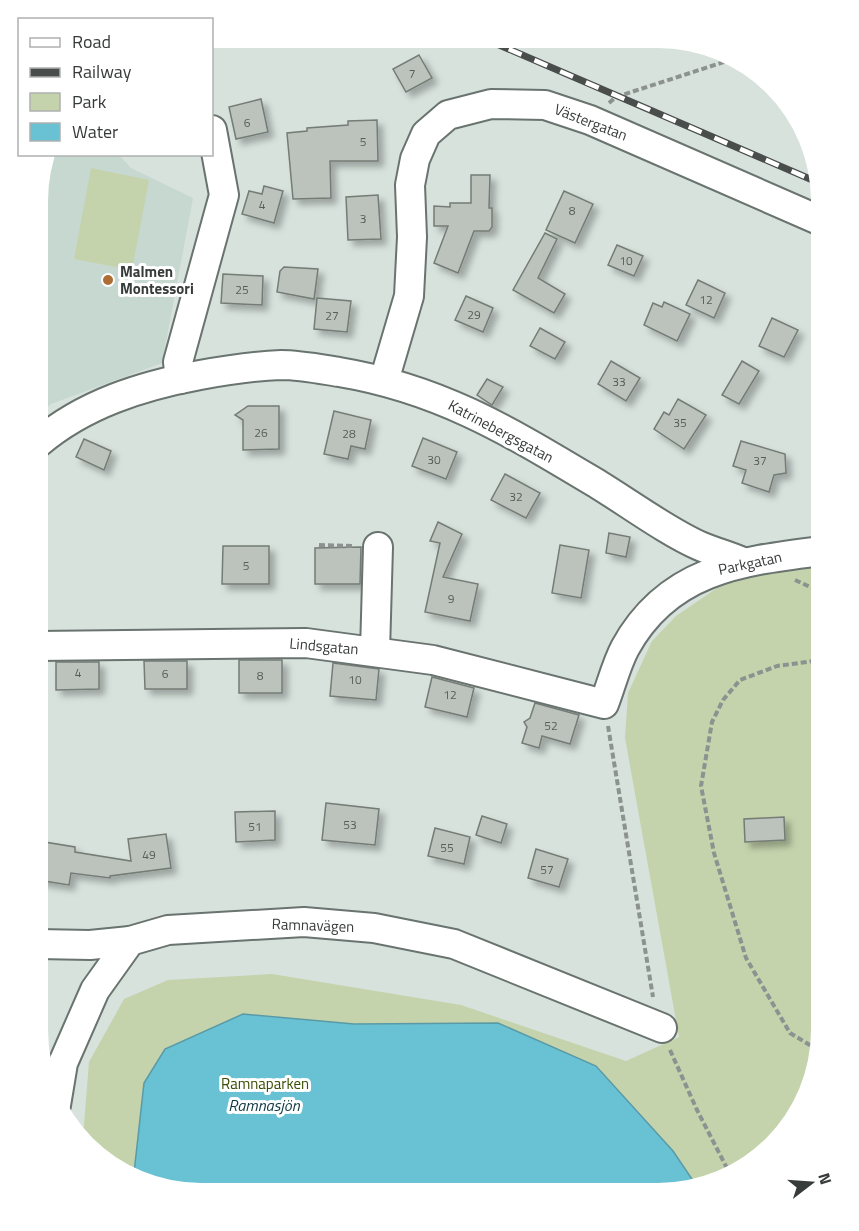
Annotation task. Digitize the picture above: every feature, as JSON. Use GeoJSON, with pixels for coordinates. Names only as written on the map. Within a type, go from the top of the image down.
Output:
{"type":"FeatureCollection","features":[{"type":"Feature","properties":{"kind":"street","name":"Västergatan"},"geometry":{"type":"LineString","coordinates":[[384,381],[409,296],[412,237],[410,185],[415,159],[426,134],[448,115],[491,104],[545,105],[590,120],[811,216]]}},
{"type":"Feature","properties":{"kind":"street"},"geometry":{"type":"LineString","coordinates":[[180,379],[178,362],[224,195],[213,135]]}},
{"type":"Feature","properties":{"kind":"street","name":"Katrinebergsgatan"},"geometry":{"type":"LineString","coordinates":[[48,435],[58,426],[88,409],[145,387],[240,368],[282,365],[384,381],[467,409],[545,452],[699,546],[743,562]]}},
{"type":"Feature","properties":{"kind":"street"},"geometry":{"type":"LineString","coordinates":[[375,651],[378,547]]}},
{"type":"Feature","properties":{"kind":"street","name":"Parkgatan"},"geometry":{"type":"LineString","coordinates":[[604,704],[625,648],[646,617],[671,594],[709,572],[743,562],[811,552]]}},
{"type":"Feature","properties":{"kind":"street","name":"Lindsgatan"},"geometry":{"type":"LineString","coordinates":[[48,646],[306,643],[443,662],[604,704]]}},
{"type":"Feature","properties":{"kind":"street","name":"Ramnavägen"},"geometry":{"type":"LineString","coordinates":[[48,944],[90,945],[130,941],[168,930],[249,923],[304,922],[374,928],[454,944],[662,1028]]}},
{"type":"Feature","properties":{"kind":"street"},"geometry":{"type":"LineString","coordinates":[[59,1086],[63,1063],[72,1038],[94,990],[130,941]]}},
{"type":"Feature","properties":{"kind":"path"},"geometry":{"type":"LineString","coordinates":[[590,120],[616,97],[722,62]]}},
{"type":"Feature","properties":{"kind":"path"},"geometry":{"type":"LineString","coordinates":[[319,544],[378,547]]}},
{"type":"Feature","properties":{"kind":"path"},"geometry":{"type":"LineString","coordinates":[[810,1045],[790,1033],[746,958],[714,853],[702,786],[712,722],[723,700],[740,680],[777,666],[811,661]]}},
{"type":"Feature","properties":{"kind":"path"},"geometry":{"type":"LineString","coordinates":[[604,704],[654,1001],[662,1028],[697,1110],[726,1167]]}},
{"type":"Feature","properties":{"kind":"shaded area","name":"Malmen Montessori"},"geometry":{"type":"Polygon","coordinates":[[[55,156],[120,156],[131,168],[193,198],[162,363],[48,407],[48,201],[53,161],[55,156]]]}},
{"type":"Feature","properties":{"kind":"green space"},"geometry":{"type":"Polygon","coordinates":[[[91,168],[149,180],[132,270],[74,259],[91,168]]]}},
{"type":"Feature","properties":{"kind":"green space","name":"Ramnaparken"},"geometry":{"type":"Polygon","coordinates":[[[811,564],[811,1040],[803,1079],[795,1098],[773,1131],[759,1145],[726,1167],[698,1178],[678,1182],[201,1183],[161,1178],[124,1163],[93,1138],[84,1127],[89,1062],[124,999],[168,980],[272,974],[461,1005],[626,1061],[679,1037],[625,738],[628,693],[652,641],[676,616],[739,573],[811,564]]]}},
{"type":"Feature","properties":{"kind":"water","name":"Ramnasjön"},"geometry":{"type":"Polygon","coordinates":[[[243,1014],[354,1024],[498,1023],[596,1066],[673,1151],[692,1179],[658,1183],[201,1183],[161,1178],[135,1168],[144,1083],[165,1049],[243,1014]]]}},
{"type":"Feature","properties":{"kind":"building"},"geometry":{"type":"Polygon","coordinates":[[[419,55],[432,78],[406,92],[393,69],[419,55]]]}},
{"type":"Feature","properties":{"kind":"building"},"geometry":{"type":"Polygon","coordinates":[[[261,99],[268,132],[236,139],[229,107],[261,99]]]}},
{"type":"Feature","properties":{"kind":"building"},"geometry":{"type":"Polygon","coordinates":[[[377,120],[378,161],[330,161],[331,198],[293,199],[287,133],[307,131],[307,128],[348,125],[348,121],[377,120]]]}},
{"type":"Feature","properties":{"kind":"building"},"geometry":{"type":"Polygon","coordinates":[[[471,175],[490,175],[489,208],[492,208],[492,227],[489,231],[474,231],[458,273],[434,263],[448,226],[434,226],[434,206],[450,207],[450,203],[471,203],[471,175]]]}},
{"type":"Feature","properties":{"kind":"building"},"geometry":{"type":"Polygon","coordinates":[[[264,186],[283,191],[274,223],[242,214],[249,191],[262,194],[264,186]]]}},
{"type":"Feature","properties":{"kind":"building"},"geometry":{"type":"Polygon","coordinates":[[[564,191],[593,204],[575,243],[546,230],[564,191]]]}},
{"type":"Feature","properties":{"kind":"building"},"geometry":{"type":"Polygon","coordinates":[[[378,195],[381,239],[348,240],[346,197],[378,195]]]}},
{"type":"Feature","properties":{"kind":"building"},"geometry":{"type":"Polygon","coordinates":[[[545,233],[557,239],[538,278],[565,294],[554,313],[513,290],[545,233]]]}},
{"type":"Feature","properties":{"kind":"building"},"geometry":{"type":"Polygon","coordinates":[[[617,245],[643,256],[634,276],[608,265],[617,245]]]}},
{"type":"Feature","properties":{"kind":"building"},"geometry":{"type":"Polygon","coordinates":[[[284,267],[318,269],[314,299],[277,292],[280,271],[284,267]]]}},
{"type":"Feature","properties":{"kind":"building"},"geometry":{"type":"Polygon","coordinates":[[[223,274],[263,276],[262,305],[221,303],[223,274]]]}},
{"type":"Feature","properties":{"kind":"building"},"geometry":{"type":"Polygon","coordinates":[[[698,280],[725,293],[714,318],[686,305],[698,280]]]}},
{"type":"Feature","properties":{"kind":"building"},"geometry":{"type":"Polygon","coordinates":[[[466,296],[493,308],[483,332],[455,320],[466,296]]]}},
{"type":"Feature","properties":{"kind":"building"},"geometry":{"type":"Polygon","coordinates":[[[317,298],[351,301],[347,332],[314,329],[317,298]]]}},
{"type":"Feature","properties":{"kind":"building"},"geometry":{"type":"Polygon","coordinates":[[[664,302],[690,314],[677,341],[644,325],[653,303],[662,307],[664,302]]]}},
{"type":"Feature","properties":{"kind":"building"},"geometry":{"type":"Polygon","coordinates":[[[772,318],[798,330],[784,357],[759,346],[772,318]]]}},
{"type":"Feature","properties":{"kind":"building"},"geometry":{"type":"Polygon","coordinates":[[[540,328],[565,342],[555,359],[530,346],[540,328]]]}},
{"type":"Feature","properties":{"kind":"building"},"geometry":{"type":"Polygon","coordinates":[[[611,361],[640,378],[626,401],[598,384],[611,361]]]}},
{"type":"Feature","properties":{"kind":"building"},"geometry":{"type":"Polygon","coordinates":[[[742,361],[759,371],[739,404],[722,395],[742,361]]]}},
{"type":"Feature","properties":{"kind":"building"},"geometry":{"type":"Polygon","coordinates":[[[487,379],[503,387],[492,405],[477,395],[487,379]]]}},
{"type":"Feature","properties":{"kind":"building"},"geometry":{"type":"Polygon","coordinates":[[[678,399],[706,415],[684,449],[654,429],[664,412],[669,415],[678,399]]]}},
{"type":"Feature","properties":{"kind":"building"},"geometry":{"type":"Polygon","coordinates":[[[248,406],[279,406],[279,449],[243,450],[243,420],[235,415],[248,406]]]}},
{"type":"Feature","properties":{"kind":"building"},"geometry":{"type":"Polygon","coordinates":[[[334,411],[371,420],[365,449],[351,446],[348,459],[324,454],[334,411]]]}},
{"type":"Feature","properties":{"kind":"building"},"geometry":{"type":"Polygon","coordinates":[[[423,438],[457,452],[446,479],[412,466],[423,438]]]}},
{"type":"Feature","properties":{"kind":"building"},"geometry":{"type":"Polygon","coordinates":[[[84,439],[111,451],[104,470],[76,457],[84,439]]]}},
{"type":"Feature","properties":{"kind":"building"},"geometry":{"type":"Polygon","coordinates":[[[741,441],[785,454],[786,473],[774,475],[769,492],[742,483],[746,470],[733,466],[741,441]]]}},
{"type":"Feature","properties":{"kind":"building"},"geometry":{"type":"Polygon","coordinates":[[[505,474],[540,493],[526,518],[491,500],[505,474]]]}},
{"type":"Feature","properties":{"kind":"building"},"geometry":{"type":"Polygon","coordinates":[[[438,522],[462,534],[443,577],[478,584],[470,621],[425,612],[440,543],[430,541],[438,522]]]}},
{"type":"Feature","properties":{"kind":"building"},"geometry":{"type":"Polygon","coordinates":[[[609,533],[630,537],[626,557],[606,553],[609,533]]]}},
{"type":"Feature","properties":{"kind":"building"},"geometry":{"type":"Polygon","coordinates":[[[560,545],[589,550],[581,598],[552,593],[560,545]]]}},
{"type":"Feature","properties":{"kind":"building"},"geometry":{"type":"Polygon","coordinates":[[[223,546],[269,546],[269,584],[222,584],[223,546]]]}},
{"type":"Feature","properties":{"kind":"building"},"geometry":{"type":"Polygon","coordinates":[[[361,547],[360,584],[315,584],[315,548],[361,547]]]}},
{"type":"Feature","properties":{"kind":"building"},"geometry":{"type":"Polygon","coordinates":[[[239,660],[282,660],[282,693],[239,693],[239,660]]]}},
{"type":"Feature","properties":{"kind":"building"},"geometry":{"type":"Polygon","coordinates":[[[144,661],[187,661],[187,689],[145,689],[144,661]]]}},
{"type":"Feature","properties":{"kind":"building"},"geometry":{"type":"Polygon","coordinates":[[[56,662],[99,662],[99,689],[56,690],[56,662]]]}},
{"type":"Feature","properties":{"kind":"building"},"geometry":{"type":"Polygon","coordinates":[[[333,663],[379,669],[376,700],[330,696],[333,663]]]}},
{"type":"Feature","properties":{"kind":"building"},"geometry":{"type":"Polygon","coordinates":[[[432,677],[474,688],[467,717],[425,707],[432,677]]]}},
{"type":"Feature","properties":{"kind":"building"},"geometry":{"type":"Polygon","coordinates":[[[535,703],[579,715],[570,744],[542,736],[539,748],[522,743],[527,727],[524,722],[530,718],[535,703]]]}},
{"type":"Feature","properties":{"kind":"building"},"geometry":{"type":"Polygon","coordinates":[[[326,803],[379,809],[375,845],[322,840],[326,803]]]}},
{"type":"Feature","properties":{"kind":"building"},"geometry":{"type":"Polygon","coordinates":[[[275,811],[275,840],[236,842],[235,812],[275,811]]]}},
{"type":"Feature","properties":{"kind":"building"},"geometry":{"type":"Polygon","coordinates":[[[482,816],[507,824],[501,843],[476,835],[482,816]]]}},
{"type":"Feature","properties":{"kind":"building"},"geometry":{"type":"Polygon","coordinates":[[[784,817],[785,840],[745,842],[744,819],[784,817]]]}},
{"type":"Feature","properties":{"kind":"building"},"geometry":{"type":"Polygon","coordinates":[[[435,828],[470,837],[464,864],[428,856],[435,828]]]}},
{"type":"Feature","properties":{"kind":"building"},"geometry":{"type":"Polygon","coordinates":[[[166,834],[171,868],[110,876],[110,878],[71,873],[69,885],[48,882],[48,843],[75,847],[75,852],[131,861],[128,839],[166,834]]]}},
{"type":"Feature","properties":{"kind":"building"},"geometry":{"type":"Polygon","coordinates":[[[536,849],[568,859],[559,887],[528,878],[536,849]]]}},
{"type":"Feature","properties":{"kind":"railway"},"geometry":{"type":"LineString","coordinates":[[506,48],[810,179]]}},
{"type":"Feature","properties":{"kind":"place","name":"Malmen Montessori"},"geometry":{"type":"Point","coordinates":[108,280]}}]}
